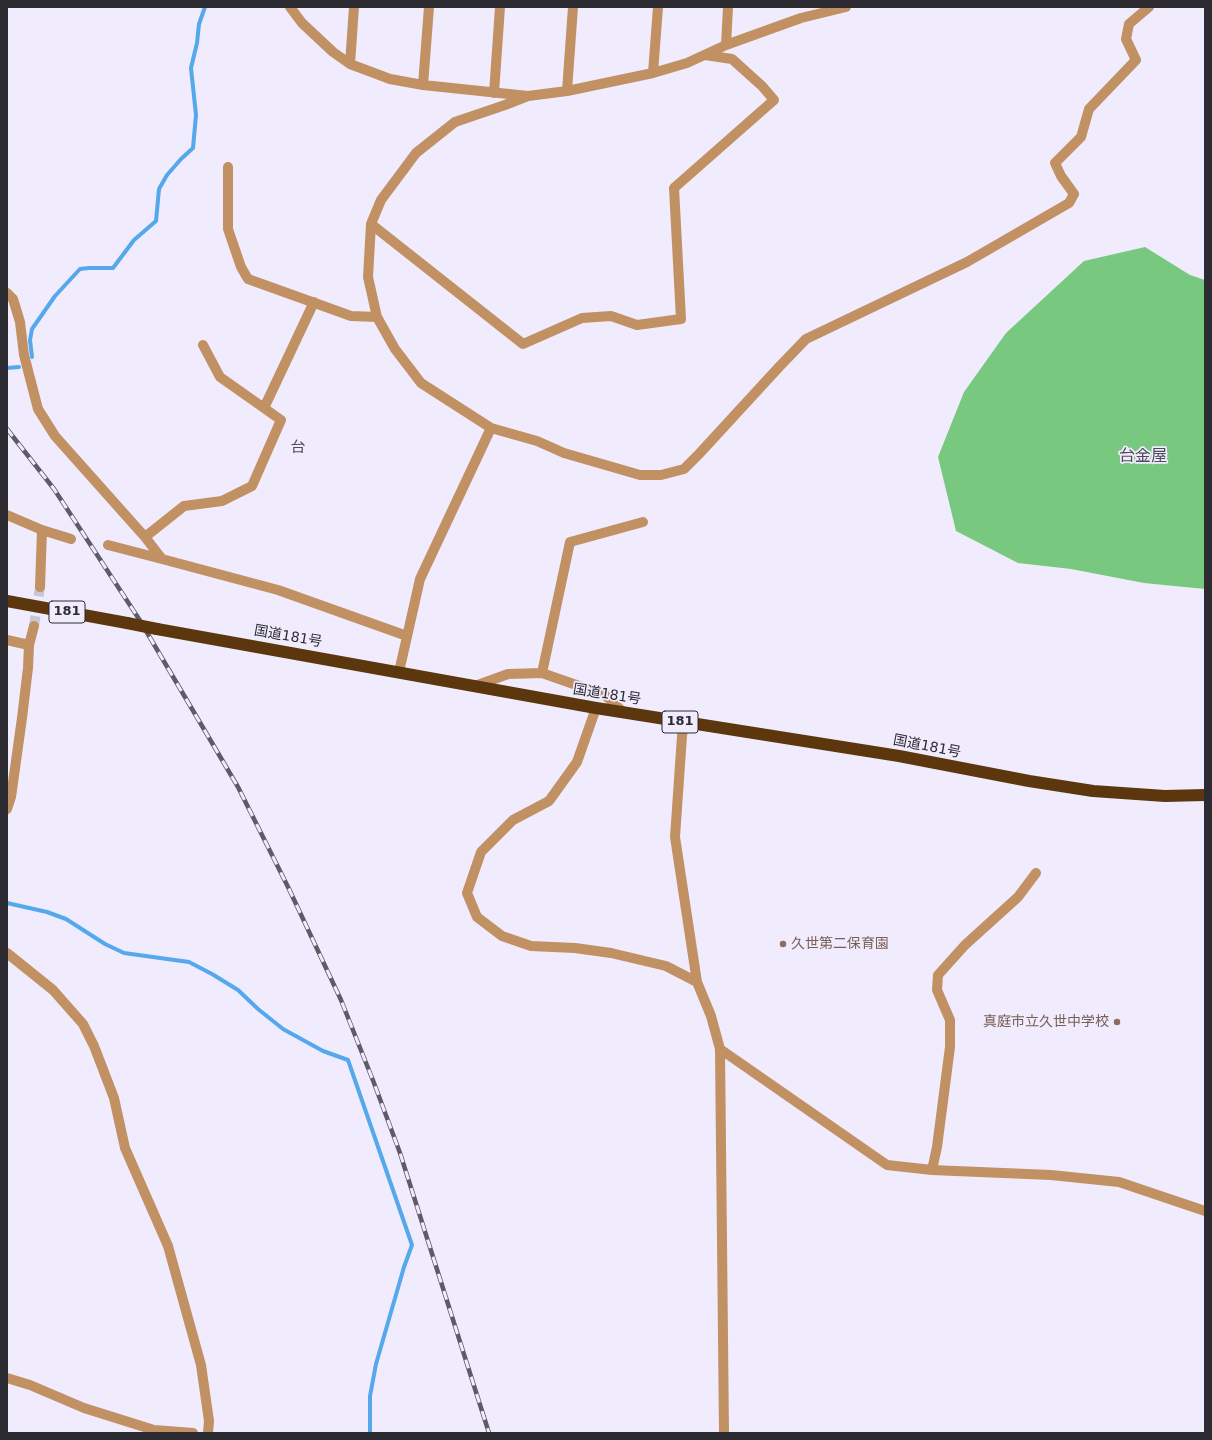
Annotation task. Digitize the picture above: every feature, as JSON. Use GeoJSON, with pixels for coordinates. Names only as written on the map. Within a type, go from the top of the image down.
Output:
{"type":"FeatureCollection","features":[{"type":"Feature","properties":{"kind":"highway","name":"国道181号"},"geometry":{"type":"LineString","coordinates":[[7,601],[596,708],[899,756],[1029,781],[1093,791],[1165,796],[1205,795]]}},
{"type":"Feature","properties":{"kind":"street"},"geometry":{"type":"LineString","coordinates":[[290,7],[302,23],[333,52],[350,64],[390,79],[423,85],[528,96],[567,91],[653,74],[687,63],[726,45],[801,18],[846,7]]}},
{"type":"Feature","properties":{"kind":"street"},"geometry":{"type":"LineString","coordinates":[[350,64],[354,7]]}},
{"type":"Feature","properties":{"kind":"street"},"geometry":{"type":"LineString","coordinates":[[423,85],[429,7]]}},
{"type":"Feature","properties":{"kind":"street"},"geometry":{"type":"LineString","coordinates":[[494,93],[500,7]]}},
{"type":"Feature","properties":{"kind":"street"},"geometry":{"type":"LineString","coordinates":[[567,91],[574,7]]}},
{"type":"Feature","properties":{"kind":"street"},"geometry":{"type":"LineString","coordinates":[[653,74],[658,7]]}},
{"type":"Feature","properties":{"kind":"street"},"geometry":{"type":"LineString","coordinates":[[726,45],[728,7]]}},
{"type":"Feature","properties":{"kind":"street"},"geometry":{"type":"LineString","coordinates":[[801,18],[802,7]]}},
{"type":"Feature","properties":{"kind":"street"},"geometry":{"type":"LineString","coordinates":[[528,96],[487,112],[455,122],[416,153],[381,200],[372,224],[368,277],[377,317],[395,349],[421,383],[491,428],[537,441],[564,453],[640,475],[662,475],[684,469],[806,339],[967,262],[1069,203],[1074,194],[1061,176],[1055,163],[1081,137],[1089,109],[1136,60],[1126,39],[1129,24],[1149,7]]}},
{"type":"Feature","properties":{"kind":"street"},"geometry":{"type":"LineString","coordinates":[[372,224],[523,344],[582,318],[612,316],[637,325],[681,319],[674,188],[774,100],[762,86],[732,59],[705,55]]}},
{"type":"Feature","properties":{"kind":"street"},"geometry":{"type":"LineString","coordinates":[[228,167],[228,229],[241,267],[248,279],[351,316],[377,317]]}},
{"type":"Feature","properties":{"kind":"street"},"geometry":{"type":"LineString","coordinates":[[7,293],[14,299],[20,322],[24,355],[38,408],[55,436],[145,537],[162,559]]}},
{"type":"Feature","properties":{"kind":"street"},"geometry":{"type":"LineString","coordinates":[[264,408],[314,302]]}},
{"type":"Feature","properties":{"kind":"street"},"geometry":{"type":"LineString","coordinates":[[145,537],[184,506],[222,501],[252,486],[281,420],[220,377],[203,345]]}},
{"type":"Feature","properties":{"kind":"street"},"geometry":{"type":"LineString","coordinates":[[399,672],[420,579],[491,428]]}},
{"type":"Feature","properties":{"kind":"street"},"geometry":{"type":"LineString","coordinates":[[7,515],[42,530],[71,539]]}},
{"type":"Feature","properties":{"kind":"street"},"geometry":{"type":"LineString","coordinates":[[542,673],[570,542],[643,522]]}},
{"type":"Feature","properties":{"kind":"street"},"geometry":{"type":"LineString","coordinates":[[40,587],[42,530]]}},
{"type":"Feature","properties":{"kind":"street"},"geometry":{"type":"LineString","coordinates":[[108,545],[278,590],[406,636]]}},
{"type":"Feature","properties":{"kind":"street"},"geometry":{"type":"LineString","coordinates":[[7,809],[11,797],[28,668],[29,646],[34,626]]}},
{"type":"Feature","properties":{"kind":"street"},"geometry":{"type":"LineString","coordinates":[[7,640],[29,646]]}},
{"type":"Feature","properties":{"kind":"street"},"geometry":{"type":"LineString","coordinates":[[476,686],[508,674],[542,673],[605,695],[623,712]]}},
{"type":"Feature","properties":{"kind":"street"},"geometry":{"type":"LineString","coordinates":[[596,708],[577,762],[549,801],[513,820],[481,852],[467,893],[477,917],[502,936],[531,946],[575,948],[618,955],[666,966],[698,982]]}},
{"type":"Feature","properties":{"kind":"street"},"geometry":{"type":"LineString","coordinates":[[684,722],[675,838],[698,982],[711,1016],[720,1049],[724,1433]]}},
{"type":"Feature","properties":{"kind":"street"},"geometry":{"type":"LineString","coordinates":[[932,1170],[937,1147],[950,1047],[950,1020],[937,990],[938,975],[966,945],[1018,897],[1036,873]]}},
{"type":"Feature","properties":{"kind":"street"},"geometry":{"type":"LineString","coordinates":[[7,953],[53,990],[83,1024],[94,1046],[114,1098],[125,1148],[168,1246],[201,1366],[209,1421],[208,1433]]}},
{"type":"Feature","properties":{"kind":"street"},"geometry":{"type":"LineString","coordinates":[[720,1049],[887,1165],[932,1170],[1051,1175],[1119,1182],[1205,1211]]}},
{"type":"Feature","properties":{"kind":"street"},"geometry":{"type":"LineString","coordinates":[[7,1378],[30,1385],[84,1408],[154,1430],[193,1433]]}},
{"type":"Feature","properties":{"kind":"green space"},"geometry":{"type":"Polygon","coordinates":[[[1145,247],[1190,275],[1205,280],[1205,589],[1144,583],[1071,569],[1018,563],[956,531],[938,457],[964,392],[1006,333],[1084,261],[1145,247]]]}},
{"type":"Feature","properties":{"kind":"waterway"},"geometry":{"type":"LineString","coordinates":[[32,357],[30,340],[32,329],[55,296],[80,269],[113,268],[134,240],[156,221],[159,189],[167,175],[193,148],[196,115],[191,68],[197,43],[199,24],[205,7]]}},
{"type":"Feature","properties":{"kind":"waterway"},"geometry":{"type":"LineString","coordinates":[[7,368],[19,367]]}},
{"type":"Feature","properties":{"kind":"waterway"},"geometry":{"type":"LineString","coordinates":[[7,903],[47,912],[66,919],[105,944],[124,953],[189,962],[238,990],[258,1009],[283,1029],[323,1051],[348,1060],[412,1245],[404,1267],[376,1364],[370,1396],[370,1433]]}},
{"type":"Feature","properties":{"kind":"tunnel"},"geometry":{"type":"LineString","coordinates":[[34,626],[40,587]]}},
{"type":"Feature","properties":{"kind":"railway"},"geometry":{"type":"LineString","coordinates":[[7,429],[54,489],[139,619],[238,787],[289,889],[341,1000],[400,1153],[489,1433]]}},
{"type":"Feature","properties":{"kind":"place","name":"久世第二保育園"},"geometry":{"type":"Point","coordinates":[783,944]}},
{"type":"Feature","properties":{"kind":"place","name":"真庭市立久世中学校"},"geometry":{"type":"Point","coordinates":[1117,1022]}},
{"type":"Feature","properties":{"kind":"district","name":"台"},"geometry":{"type":"Point","coordinates":[298,448]}},
{"type":"Feature","properties":{"kind":"district","name":"台金屋"},"geometry":{"type":"Point","coordinates":[1143,457]}}]}
